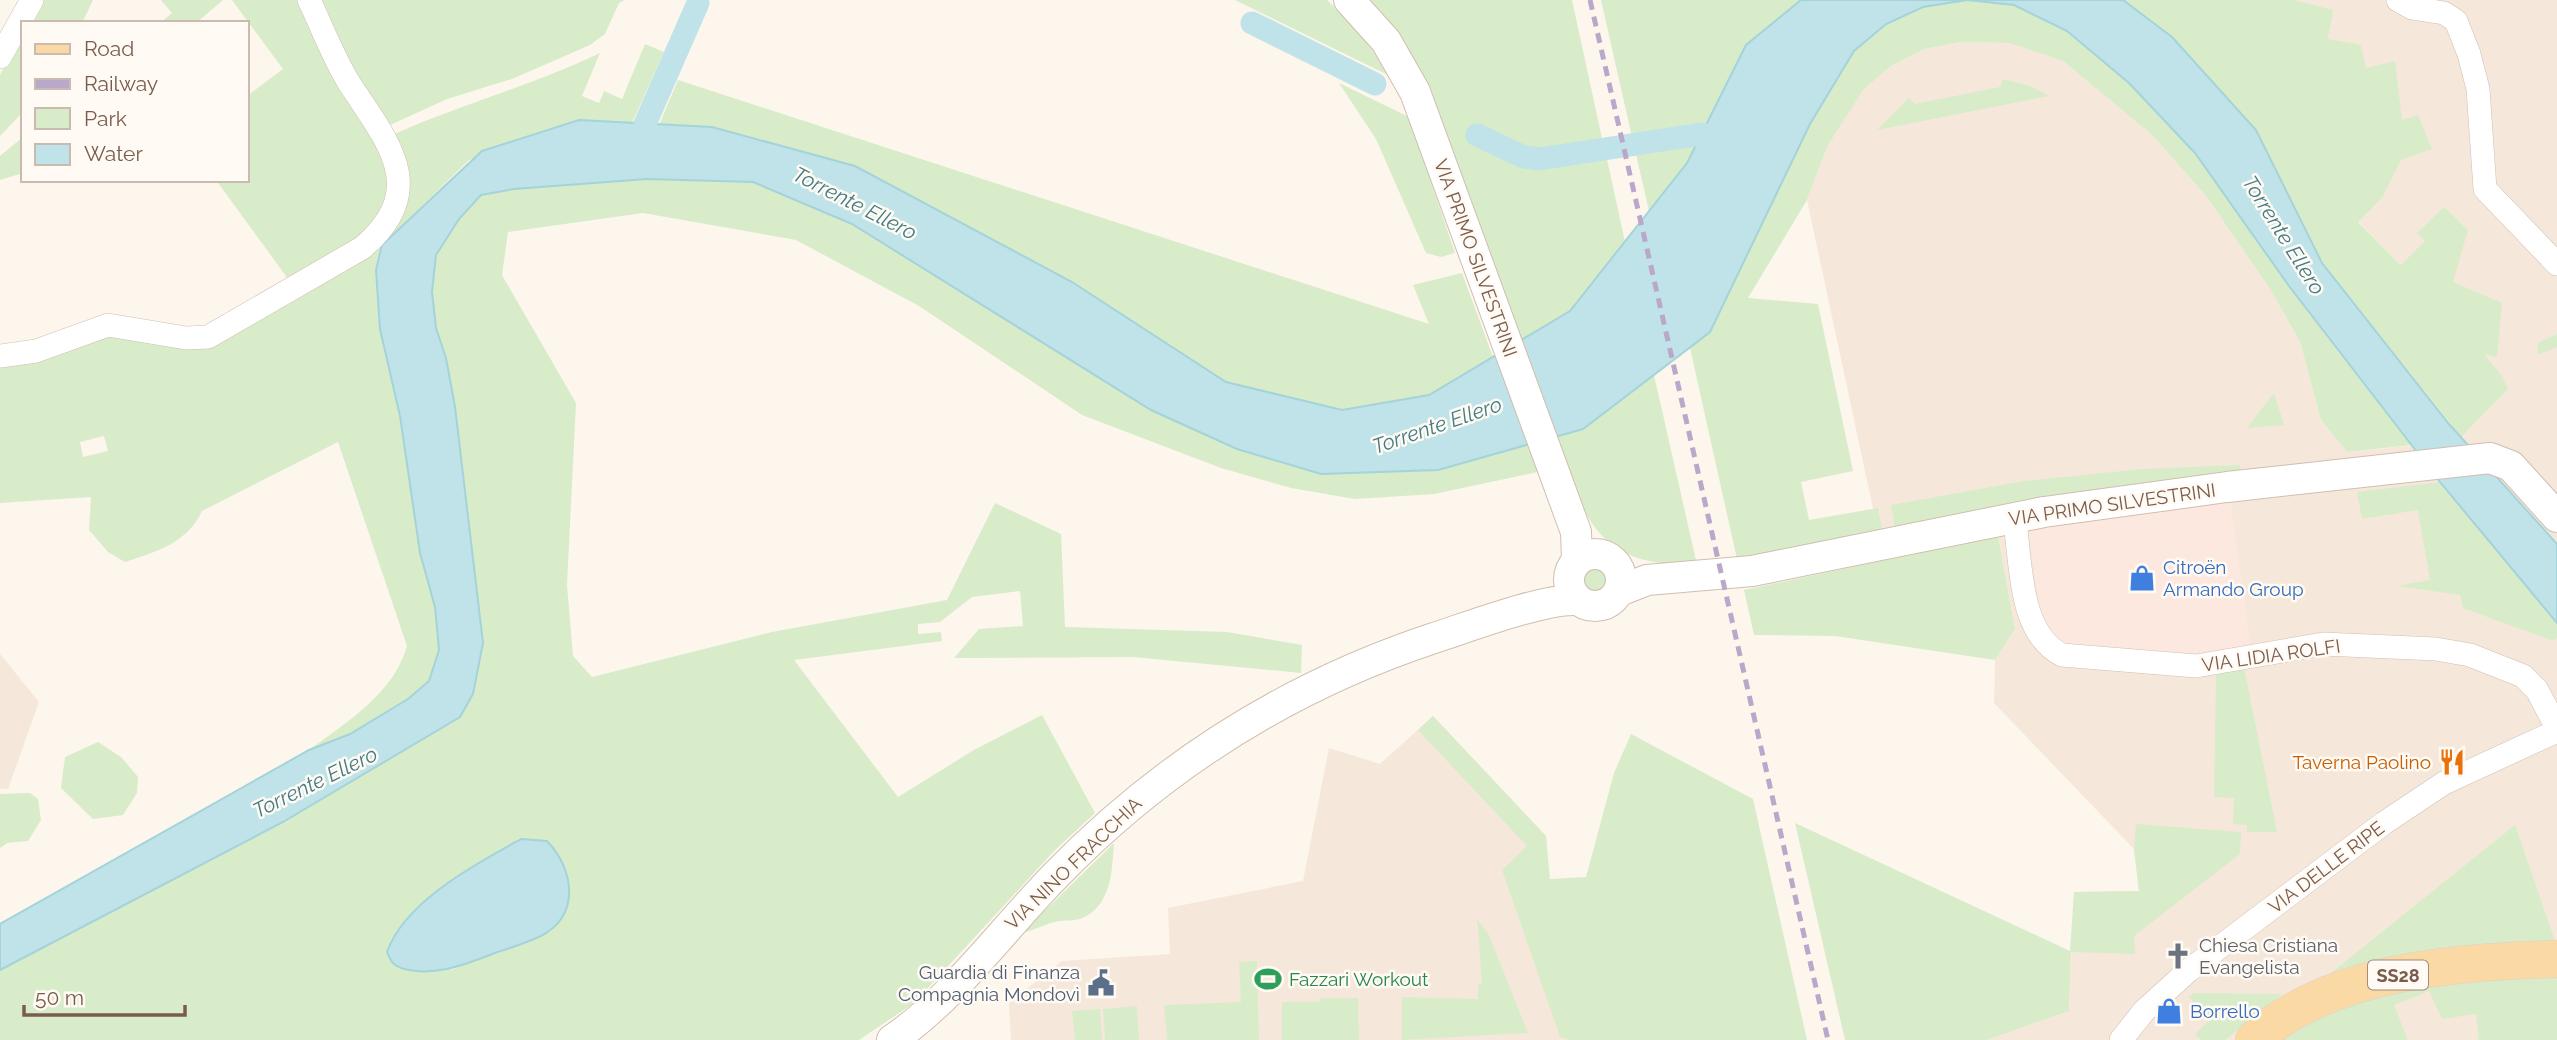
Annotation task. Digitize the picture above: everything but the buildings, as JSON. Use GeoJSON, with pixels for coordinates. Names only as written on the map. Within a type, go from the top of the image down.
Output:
{"type":"FeatureCollection","features":[{"type":"Feature","properties":{"kind":"main road","name":"SS28"},"geometry":{"type":"LineString","coordinates":[[2254,1040],[2292,1010],[2349,985],[2442,969],[2557,959]]}},
{"type":"Feature","properties":{"kind":"street"},"geometry":{"type":"LineString","coordinates":[[0,57],[32,0]]}},
{"type":"Feature","properties":{"kind":"street"},"geometry":{"type":"LineString","coordinates":[[0,356],[36,351],[108,325],[193,338],[208,337],[362,248],[379,231],[395,202],[396,162],[388,140],[342,71],[309,0]]}},
{"type":"Feature","properties":{"kind":"street","name":"VIA PRIMO SILVESTRINI"},"geometry":{"type":"LineString","coordinates":[[1349,0],[1387,41],[1403,67],[1595,564],[1699,578],[1752,571],[2014,517],[2359,472],[2490,458],[2511,466],[2557,517]]}},
{"type":"Feature","properties":{"kind":"street"},"geometry":{"type":"LineString","coordinates":[[2398,0],[2408,7],[2454,18],[2469,54],[2480,101],[2486,189],[2557,264]]}},
{"type":"Feature","properties":{"kind":"street","name":"VIA LIDIA ROLFI"},"geometry":{"type":"LineString","coordinates":[[2014,517],[2034,627],[2049,648],[2062,654],[2196,666],[2311,645],[2350,643],[2436,649],[2470,655],[2523,676],[2537,690],[2557,730]]}},
{"type":"Feature","properties":{"kind":"street","name":"VIA NINO FRACCHIA"},"geometry":{"type":"LineString","coordinates":[[892,1040],[932,1008],[1056,875],[1115,817],[1222,737],[1291,698],[1374,660],[1443,635],[1546,605],[1595,564]]}},
{"type":"Feature","properties":{"kind":"street","name":"VIA DELLE RIPE"},"geometry":{"type":"LineString","coordinates":[[2121,1040],[2144,1011],[2188,971],[2384,823],[2444,783],[2557,730]]}},
{"type":"Feature","properties":{"kind":"shaded area"},"geometry":{"type":"Polygon","coordinates":[[[2295,0],[2557,0],[2557,1040],[1987,1040],[2069,1011],[2074,892],[2139,891],[2134,849],[1994,703],[1995,660],[2015,629],[1998,536],[1884,560],[1807,200],[1828,145],[1849,109],[1863,90],[1891,66],[1925,49],[1961,42],[2009,43],[2063,61],[2152,135],[2206,196],[2270,289],[2300,342],[2321,420],[2347,452],[2457,441],[2401,265],[2358,221],[2382,198],[2361,46],[2328,40],[2332,10],[2295,0]]]}},
{"type":"Feature","properties":{"kind":"shaded area"},"geometry":{"type":"Polygon","coordinates":[[[2230,498],[2251,649],[2197,657],[2080,649],[2058,642],[2041,620],[2028,527],[2230,498]]]}},
{"type":"Feature","properties":{"kind":"shaded area"},"geometry":{"type":"Polygon","coordinates":[[[0,654],[39,702],[8,789],[0,789],[0,654]]]}},
{"type":"Feature","properties":{"kind":"shaded area"},"geometry":{"type":"Polygon","coordinates":[[[1433,716],[1546,836],[1549,879],[1632,1040],[1011,1040],[1009,1003],[1062,961],[1170,954],[1168,908],[1303,881],[1329,748],[1380,764],[1433,716]]]}},
{"type":"Feature","properties":{"kind":"green space"},"geometry":{"type":"Polygon","coordinates":[[[41,0],[93,0],[83,21],[29,21],[41,0]]]}},
{"type":"Feature","properties":{"kind":"green space"},"geometry":{"type":"Polygon","coordinates":[[[161,0],[223,0],[198,21],[162,21],[172,13],[161,0]]]}},
{"type":"Feature","properties":{"kind":"green space"},"geometry":{"type":"Polygon","coordinates":[[[232,0],[300,0],[378,137],[390,183],[376,226],[291,283],[217,182],[248,182],[248,95],[283,69],[232,0]]]}},
{"type":"Feature","properties":{"kind":"green space"},"geometry":{"type":"Polygon","coordinates":[[[317,0],[625,0],[619,3],[605,34],[590,45],[512,79],[447,99],[388,126],[350,71],[317,0]]]}},
{"type":"Feature","properties":{"kind":"green space"},"geometry":{"type":"Polygon","coordinates":[[[1235,0],[1327,0],[1356,28],[1392,77],[1235,0]]]}},
{"type":"Feature","properties":{"kind":"green space"},"geometry":{"type":"Polygon","coordinates":[[[1370,0],[1572,0],[1603,143],[1538,150],[1476,126],[1470,139],[1506,156],[1536,165],[1567,165],[1607,159],[1625,242],[1570,311],[1519,341],[1466,189],[1424,83],[1396,31],[1370,0]]]}},
{"type":"Feature","properties":{"kind":"green space"},"geometry":{"type":"Polygon","coordinates":[[[1601,0],[1801,0],[1746,45],[1706,125],[1632,137],[1601,0]]]}},
{"type":"Feature","properties":{"kind":"green space"},"geometry":{"type":"Polygon","coordinates":[[[1967,0],[2014,5],[2067,31],[2129,83],[2195,153],[2289,286],[2412,445],[2347,452],[2321,420],[2300,342],[2270,289],[2206,196],[2152,135],[2063,61],[2009,43],[1961,42],[1925,49],[1891,66],[1863,90],[1828,145],[1807,200],[1748,298],[1818,304],[1853,471],[1801,482],[1809,520],[1878,508],[1882,530],[1737,559],[1690,348],[1710,332],[1810,124],[1854,51],[1886,24],[1923,7],[1967,0]]]}},
{"type":"Feature","properties":{"kind":"green space"},"geometry":{"type":"Polygon","coordinates":[[[2123,0],[2295,0],[2333,10],[2328,39],[2361,45],[2366,68],[2395,61],[2402,120],[2418,115],[2432,149],[2401,160],[2382,198],[2358,222],[2401,265],[2425,241],[2417,233],[2444,207],[2468,230],[2453,282],[2502,303],[2497,357],[2484,354],[2502,376],[2508,389],[2461,437],[2322,263],[2256,130],[2123,0]]]}},
{"type":"Feature","properties":{"kind":"green space"},"geometry":{"type":"Polygon","coordinates":[[[21,37],[21,114],[0,136],[0,75],[21,37]]]}},
{"type":"Feature","properties":{"kind":"green space"},"geometry":{"type":"Polygon","coordinates":[[[645,44],[664,52],[632,123],[579,120],[469,160],[382,245],[376,270],[380,329],[400,416],[420,553],[435,607],[440,650],[429,681],[408,699],[350,734],[309,750],[353,717],[380,692],[401,663],[407,646],[338,442],[202,511],[196,522],[180,538],[149,554],[125,562],[108,552],[89,530],[91,497],[0,503],[0,362],[107,331],[184,343],[382,237],[392,135],[418,124],[600,53],[582,96],[599,103],[604,91],[622,99],[645,44]],[[104,436],[80,442],[83,457],[108,451],[104,436]]]}},
{"type":"Feature","properties":{"kind":"green space"},"geometry":{"type":"Polygon","coordinates":[[[2003,79],[2030,86],[2049,96],[1877,130],[1909,98],[1915,104],[2000,87],[2003,79]]]}},
{"type":"Feature","properties":{"kind":"green space"},"geometry":{"type":"Polygon","coordinates":[[[678,80],[1429,324],[1413,285],[1462,273],[1493,357],[1429,395],[1342,410],[1226,382],[1072,282],[712,127],[659,125],[678,80]]]}},
{"type":"Feature","properties":{"kind":"green space"},"geometry":{"type":"Polygon","coordinates":[[[1339,83],[1409,117],[1455,253],[1441,257],[1426,253],[1376,139],[1339,83]]]}},
{"type":"Feature","properties":{"kind":"green space"},"geometry":{"type":"Polygon","coordinates":[[[21,139],[21,174],[0,180],[0,156],[21,139]]]}},
{"type":"Feature","properties":{"kind":"green space"},"geometry":{"type":"Polygon","coordinates":[[[1697,144],[1687,163],[1649,211],[1636,154],[1697,144]]]}},
{"type":"Feature","properties":{"kind":"green space"},"geometry":{"type":"Polygon","coordinates":[[[647,179],[753,182],[852,224],[1151,410],[1237,449],[1321,474],[1438,470],[1528,445],[1538,472],[1434,494],[1355,499],[1291,488],[1221,468],[1082,415],[919,306],[796,240],[643,213],[508,232],[502,275],[576,403],[567,585],[573,656],[592,677],[772,632],[947,600],[995,503],[1061,534],[1065,627],[1227,632],[1302,645],[1301,673],[1133,657],[954,658],[979,629],[1023,626],[1020,591],[972,597],[940,622],[918,624],[918,634],[941,632],[942,641],[794,660],[898,797],[974,750],[1042,715],[1095,813],[1055,850],[914,1003],[859,1040],[0,1040],[0,970],[283,822],[460,717],[446,358],[436,328],[432,292],[436,255],[459,219],[481,195],[514,189],[647,179]],[[521,839],[442,888],[408,918],[451,970],[541,935],[556,925],[521,839]]]}},
{"type":"Feature","properties":{"kind":"green space"},"geometry":{"type":"Polygon","coordinates":[[[2557,334],[2557,347],[2537,355],[2539,342],[2557,334]]]}},
{"type":"Feature","properties":{"kind":"green space"},"geometry":{"type":"Polygon","coordinates":[[[1654,375],[1697,565],[1637,558],[1616,547],[1600,533],[1576,493],[1554,438],[1584,429],[1654,375]]]}},
{"type":"Feature","properties":{"kind":"green space"},"geometry":{"type":"Polygon","coordinates":[[[2274,393],[2284,425],[2247,428],[2274,393]]]}},
{"type":"Feature","properties":{"kind":"green space"},"geometry":{"type":"Polygon","coordinates":[[[2239,465],[2241,472],[1895,528],[1891,505],[2024,481],[2142,469],[2239,465]]]}},
{"type":"Feature","properties":{"kind":"green space"},"geometry":{"type":"Polygon","coordinates":[[[2440,482],[2557,623],[2557,638],[2553,641],[2463,608],[2460,595],[2396,586],[2430,580],[2418,510],[2362,519],[2357,492],[2440,482]]]}},
{"type":"Feature","properties":{"kind":"green space"},"geometry":{"type":"Polygon","coordinates":[[[1998,536],[2015,629],[1995,660],[1835,636],[1754,635],[1744,590],[1998,536]]]}},
{"type":"Feature","properties":{"kind":"green space"},"geometry":{"type":"Polygon","coordinates":[[[1594,567],[1602,571],[1606,579],[1602,587],[1594,591],[1586,587],[1582,579],[1586,571],[1594,567]]]}},
{"type":"Feature","properties":{"kind":"green space"},"geometry":{"type":"Polygon","coordinates":[[[2244,668],[2277,832],[2247,832],[2247,825],[2233,824],[2234,798],[2214,797],[2216,675],[2244,668]]]}},
{"type":"Feature","properties":{"kind":"green space"},"geometry":{"type":"Polygon","coordinates":[[[1433,716],[1546,836],[1550,879],[1586,877],[1614,773],[1631,734],[1753,799],[1807,1040],[1569,1040],[1560,1037],[1502,870],[1527,846],[1418,730],[1433,716]]]}},
{"type":"Feature","properties":{"kind":"green space"},"geometry":{"type":"Polygon","coordinates":[[[98,742],[121,757],[138,777],[137,793],[123,815],[93,819],[61,788],[65,757],[98,742]]]}},
{"type":"Feature","properties":{"kind":"green space"},"geometry":{"type":"Polygon","coordinates":[[[30,793],[38,799],[41,820],[28,841],[7,843],[0,848],[0,794],[30,793]]]}},
{"type":"Feature","properties":{"kind":"green space"},"geometry":{"type":"Polygon","coordinates":[[[1795,823],[2070,951],[2074,892],[2139,891],[2134,849],[2136,824],[2241,832],[2240,854],[2134,936],[2135,954],[2071,952],[2069,1011],[1987,1040],[1845,1040],[1795,823]]]}},
{"type":"Feature","properties":{"kind":"green space"},"geometry":{"type":"Polygon","coordinates":[[[2515,825],[2555,941],[2504,944],[2378,961],[2331,973],[2515,825]]]}},
{"type":"Feature","properties":{"kind":"green space"},"geometry":{"type":"Polygon","coordinates":[[[1114,843],[1108,887],[1099,906],[1080,919],[1054,922],[1022,933],[1114,843]]]}},
{"type":"Feature","properties":{"kind":"green space"},"geometry":{"type":"Polygon","coordinates":[[[1477,919],[1489,935],[1528,1033],[1402,1040],[1402,997],[1478,999],[1478,984],[1482,983],[1477,919]]]}},
{"type":"Feature","properties":{"kind":"green space"},"geometry":{"type":"Polygon","coordinates":[[[1257,961],[1259,1040],[1167,1040],[1164,1005],[1241,1002],[1239,962],[1257,961]]]}},
{"type":"Feature","properties":{"kind":"green space"},"geometry":{"type":"Polygon","coordinates":[[[2557,977],[2557,1040],[2479,1040],[2476,1014],[2442,1019],[2429,991],[2394,1005],[2408,1040],[2282,1040],[2308,1023],[2340,1009],[2414,989],[2490,979],[2557,977]]]}},
{"type":"Feature","properties":{"kind":"green space"},"geometry":{"type":"Polygon","coordinates":[[[2194,993],[2282,994],[2225,1040],[2201,1040],[2195,1034],[2210,1020],[2189,997],[2194,993]]]}},
{"type":"Feature","properties":{"kind":"green space"},"geometry":{"type":"Polygon","coordinates":[[[1320,998],[1358,998],[1359,1040],[1282,1040],[1282,1002],[1319,1002],[1320,998]]]}},
{"type":"Feature","properties":{"kind":"green space"},"geometry":{"type":"Polygon","coordinates":[[[1137,1006],[1139,1040],[1105,1040],[1103,1009],[1137,1006]]]}},
{"type":"Feature","properties":{"kind":"green space"},"geometry":{"type":"Polygon","coordinates":[[[1100,1009],[1102,1040],[1075,1040],[1072,1011],[1100,1009]]]}},
{"type":"Feature","properties":{"kind":"water","name":"Torrente Ellero"},"geometry":{"type":"Polygon","coordinates":[[[1801,0],[1967,0],[1923,7],[1886,24],[1854,51],[1810,124],[1710,332],[1583,429],[1438,470],[1321,474],[1237,449],[1151,410],[852,224],[753,182],[647,179],[514,189],[481,195],[459,219],[436,255],[432,292],[436,328],[446,358],[455,407],[483,643],[473,694],[460,717],[283,822],[0,970],[0,924],[309,750],[350,734],[408,699],[429,681],[439,650],[435,607],[420,553],[400,416],[380,329],[376,270],[382,245],[482,151],[579,120],[712,127],[855,166],[1072,282],[1226,382],[1342,410],[1429,395],[1570,311],[1687,163],[1746,45],[1801,0]]]}},
{"type":"Feature","properties":{"kind":"water","name":"Torrente Ellero"},"geometry":{"type":"Polygon","coordinates":[[[1967,0],[2123,0],[2172,37],[2256,130],[2322,263],[2449,424],[2557,544],[2557,623],[2440,482],[2289,286],[2195,153],[2129,83],[2067,31],[2014,5],[1967,0]]]}},
{"type":"Feature","properties":{"kind":"water"},"geometry":{"type":"Polygon","coordinates":[[[521,839],[547,841],[556,852],[568,878],[568,904],[554,927],[530,941],[437,971],[413,971],[393,963],[387,952],[396,934],[425,900],[464,872],[521,839]]]}},
{"type":"Feature","properties":{"kind":"waterway"},"geometry":{"type":"LineString","coordinates":[[645,124],[698,3]]}},
{"type":"Feature","properties":{"kind":"waterway"},"geometry":{"type":"LineString","coordinates":[[1252,23],[1375,84]]}},
{"type":"Feature","properties":{"kind":"waterway"},"geometry":{"type":"LineString","coordinates":[[1477,135],[1524,157],[1539,159],[1702,134]]}},
{"type":"Feature","properties":{"kind":"railway"},"geometry":{"type":"LineString","coordinates":[[1590,0],[1828,1040]]}},
{"type":"Feature","properties":{"kind":"place","name":"Citroën Armando Group"},"geometry":{"type":"Point","coordinates":[2142,578]}},
{"type":"Feature","properties":{"kind":"place","name":"Taverna Paolino"},"geometry":{"type":"Point","coordinates":[2452,762]}},
{"type":"Feature","properties":{"kind":"place","name":"Chiesa Cristiana Evangelista"},"geometry":{"type":"Point","coordinates":[2178,956]}},
{"type":"Feature","properties":{"kind":"place","name":"Fazzari Workout"},"geometry":{"type":"Point","coordinates":[1268,979]}},
{"type":"Feature","properties":{"kind":"place","name":"Guardia di Finanza Compagnia Mondovì"},"geometry":{"type":"Point","coordinates":[1101,983]}},
{"type":"Feature","properties":{"kind":"place","name":"Borrello"},"geometry":{"type":"Point","coordinates":[2169,1011]}}]}
